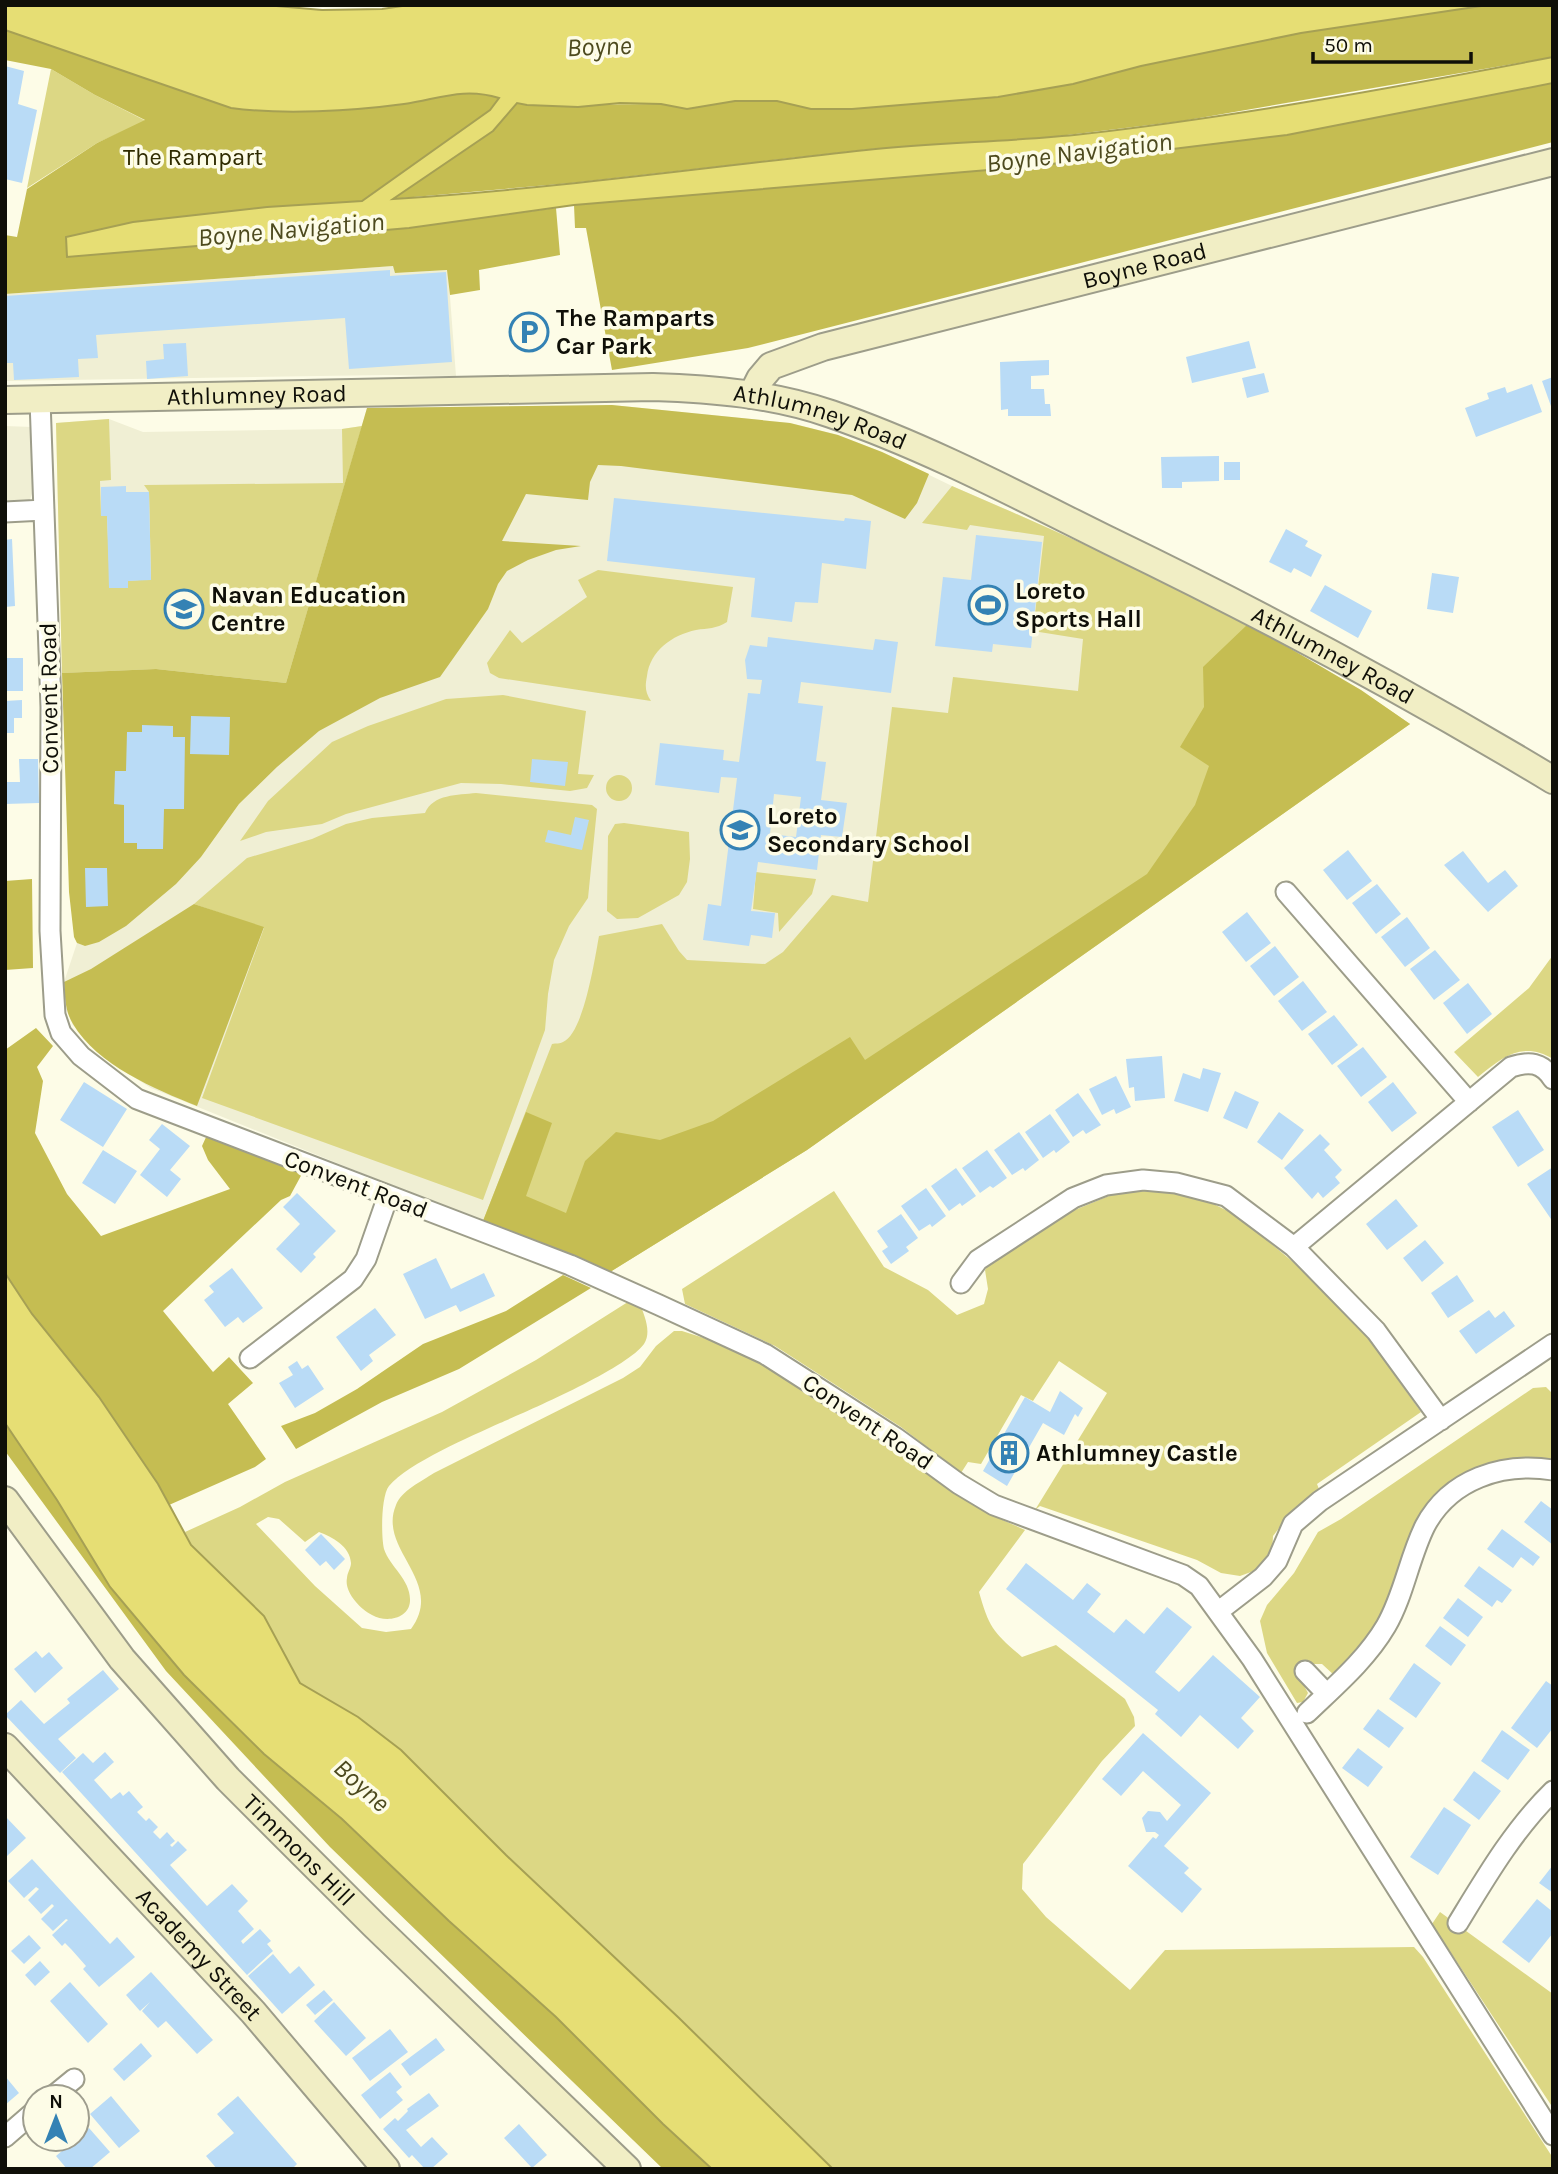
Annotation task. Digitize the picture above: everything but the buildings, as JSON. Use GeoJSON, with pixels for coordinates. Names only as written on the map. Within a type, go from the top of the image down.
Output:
{"type":"FeatureCollection","features":[{"type":"Feature","properties":{"kind":"main road","name":"Boyne Road"},"geometry":{"type":"LineString","coordinates":[[752,395],[771,366],[823,347],[1553,162]]}},
{"type":"Feature","properties":{"kind":"main road","name":"Athlumney Road"},"geometry":{"type":"LineString","coordinates":[[5,400],[653,387],[752,395],[829,413],[949,462],[1236,602],[1412,698],[1553,780]]}},
{"type":"Feature","properties":{"kind":"main road","name":"Timmons Hill"},"geometry":{"type":"LineString","coordinates":[[5,1500],[122,1659],[228,1779],[627,2169]]}},
{"type":"Feature","properties":{"kind":"main road","name":"Academy Street"},"geometry":{"type":"LineString","coordinates":[[5,1747],[253,2012],[386,2169]]}},
{"type":"Feature","properties":{"kind":"street","name":"Convent Road"},"geometry":{"type":"LineString","coordinates":[[40,400],[51,707],[51,966],[55,1015],[61,1033],[81,1056],[138,1099],[570,1265],[765,1354],[994,1505],[1183,1574],[1199,1586],[1219,1611],[1264,1678],[1553,2135]]}},
{"type":"Feature","properties":{"kind":"street"},"geometry":{"type":"LineString","coordinates":[[5,512],[44,510]]}},
{"type":"Feature","properties":{"kind":"street"},"geometry":{"type":"LineString","coordinates":[[1286,892],[1469,1101]]}},
{"type":"Feature","properties":{"kind":"street"},"geometry":{"type":"LineString","coordinates":[[1294,1247],[1511,1067],[1526,1062],[1538,1064],[1547,1070],[1553,1079]]}},
{"type":"Feature","properties":{"kind":"street"},"geometry":{"type":"LineString","coordinates":[[961,1283],[978,1259],[1073,1198],[1106,1185],[1143,1180],[1176,1183],[1226,1196],[1294,1247],[1376,1331],[1441,1420]]}},
{"type":"Feature","properties":{"kind":"street"},"geometry":{"type":"LineString","coordinates":[[250,1358],[353,1279],[366,1259],[388,1196]]}},
{"type":"Feature","properties":{"kind":"street"},"geometry":{"type":"LineString","coordinates":[[1219,1611],[1263,1577],[1277,1561],[1293,1524],[1311,1509],[1550,1349]]}},
{"type":"Feature","properties":{"kind":"street"},"geometry":{"type":"LineString","coordinates":[[1307,1713],[1364,1658],[1385,1626],[1401,1595],[1424,1528],[1436,1509],[1451,1493],[1488,1473],[1532,1467],[1553,1471]]}},
{"type":"Feature","properties":{"kind":"street"},"geometry":{"type":"LineString","coordinates":[[1305,1671],[1327,1694]]}},
{"type":"Feature","properties":{"kind":"street"},"geometry":{"type":"LineString","coordinates":[[1458,1923],[1532,1812],[1553,1791]]}},
{"type":"Feature","properties":{"kind":"street"},"geometry":{"type":"LineString","coordinates":[[69,2083],[74,2079]]}},
{"type":"Feature","properties":{"kind":"street"},"geometry":{"type":"LineString","coordinates":[[5,2137],[21,2123]]}},
{"type":"Feature","properties":{"kind":"shaded area"},"geometry":{"type":"Polygon","coordinates":[[[51,69],[146,121],[97,143],[27,188],[51,69]]]}},
{"type":"Feature","properties":{"kind":"shaded area"},"geometry":{"type":"Polygon","coordinates":[[[393,266],[396,273],[448,270],[456,376],[5,381],[5,294],[393,266]]]}},
{"type":"Feature","properties":{"kind":"shaded area","name":"Loreto Secondary School"},"geometry":{"type":"Polygon","coordinates":[[[612,405],[790,423],[838,435],[882,452],[1028,519],[1293,650],[1361,690],[1410,724],[807,1150],[610,1272],[151,1088],[116,1066],[89,1044],[73,1025],[66,1009],[64,982],[77,943],[85,946],[201,857],[239,804],[277,767],[218,674],[62,673],[56,423],[109,419],[143,432],[342,429],[362,426],[367,408],[612,405]]]}},
{"type":"Feature","properties":{"kind":"shaded area","name":"Navan Education Centre"},"geometry":{"type":"Polygon","coordinates":[[[109,419],[111,480],[100,481],[101,516],[107,516],[110,588],[128,588],[128,581],[151,579],[149,492],[144,485],[343,483],[342,429],[362,426],[286,683],[156,669],[62,673],[56,423],[109,419]]]}},
{"type":"Feature","properties":{"kind":"shaded area"},"geometry":{"type":"Polygon","coordinates":[[[5,426],[32,427],[33,490],[30,500],[25,502],[5,503],[5,426]]]}},
{"type":"Feature","properties":{"kind":"shaded area"},"geometry":{"type":"Polygon","coordinates":[[[952,486],[1071,538],[1244,623],[1356,688],[1410,724],[807,1150],[610,1272],[483,1221],[552,1044],[563,1042],[577,1025],[587,994],[599,936],[662,924],[687,960],[765,964],[783,952],[832,895],[868,902],[892,707],[948,713],[953,677],[1078,691],[1083,639],[1033,631],[1044,536],[970,525],[967,530],[922,523],[952,486]]]}},
{"type":"Feature","properties":{"kind":"shaded area"},"geometry":{"type":"Polygon","coordinates":[[[598,570],[733,587],[727,622],[716,627],[687,632],[671,640],[657,652],[646,680],[651,701],[499,678],[490,673],[487,663],[510,630],[522,643],[587,597],[578,580],[598,570]]]}},
{"type":"Feature","properties":{"kind":"shaded area"},"geometry":{"type":"Polygon","coordinates":[[[503,695],[586,711],[578,774],[594,775],[587,788],[570,791],[461,783],[346,814],[322,824],[266,832],[240,841],[268,801],[332,742],[368,726],[446,699],[503,695]]]}},
{"type":"Feature","properties":{"kind":"shaded area"},"geometry":{"type":"Polygon","coordinates":[[[619,775],[628,779],[632,788],[628,797],[619,801],[610,797],[606,788],[610,779],[619,775]]]}},
{"type":"Feature","properties":{"kind":"shaded area"},"geometry":{"type":"Polygon","coordinates":[[[476,793],[592,805],[597,809],[588,898],[569,926],[554,960],[545,1030],[483,1200],[202,1098],[264,928],[194,904],[247,858],[312,839],[346,824],[372,818],[425,813],[440,799],[476,793]]]}},
{"type":"Feature","properties":{"kind":"shaded area"},"geometry":{"type":"Polygon","coordinates":[[[615,824],[689,832],[690,859],[687,882],[679,895],[638,918],[617,919],[607,911],[608,836],[615,824]]]}},
{"type":"Feature","properties":{"kind":"shaded area"},"geometry":{"type":"Polygon","coordinates":[[[756,872],[816,879],[812,894],[779,932],[778,913],[753,909],[756,872]]]}},
{"type":"Feature","properties":{"kind":"shaded area"},"geometry":{"type":"Polygon","coordinates":[[[1553,955],[1553,1059],[1532,1051],[1522,1051],[1504,1058],[1478,1077],[1454,1052],[1529,988],[1553,955]]]}},
{"type":"Feature","properties":{"kind":"shaded area"},"geometry":{"type":"Polygon","coordinates":[[[1156,1186],[1195,1195],[1238,1216],[1293,1262],[1362,1329],[1421,1412],[1317,1484],[1319,1489],[1293,1510],[1273,1536],[1272,1555],[1265,1564],[1240,1576],[1221,1573],[1197,1560],[1040,1506],[1035,1510],[1107,1393],[1059,1361],[1033,1401],[1021,1395],[981,1464],[968,1462],[961,1473],[901,1427],[775,1346],[685,1304],[682,1289],[834,1191],[884,1267],[928,1290],[957,1315],[984,1304],[988,1289],[985,1270],[990,1263],[1070,1212],[1116,1193],[1156,1186]]]}},
{"type":"Feature","properties":{"kind":"shaded area"},"geometry":{"type":"Polygon","coordinates":[[[631,1300],[640,1303],[647,1329],[644,1344],[634,1354],[577,1388],[425,1459],[389,1486],[383,1507],[384,1549],[404,1580],[410,1601],[406,1612],[396,1618],[384,1619],[367,1612],[350,1594],[347,1576],[351,1565],[350,1557],[344,1547],[335,1540],[319,1532],[305,1542],[279,1519],[268,1517],[256,1524],[315,1586],[362,1628],[386,1632],[411,1629],[420,1612],[421,1596],[417,1581],[395,1537],[393,1521],[396,1505],[402,1495],[412,1487],[434,1473],[623,1378],[640,1367],[656,1346],[674,1331],[707,1339],[760,1363],[863,1425],[987,1513],[1025,1530],[979,1592],[990,1622],[999,1635],[1022,1657],[1056,1645],[1125,1699],[1134,1717],[1135,1726],[1102,1761],[1023,1864],[1022,1889],[1046,1917],[1130,1990],[1165,1950],[1414,1947],[1553,2158],[1553,2169],[833,2169],[679,2018],[506,1855],[401,1750],[358,1717],[300,1683],[264,1616],[191,1546],[185,1532],[240,1507],[285,1482],[442,1412],[536,1360],[631,1300]]]}},
{"type":"Feature","properties":{"kind":"shaded area"},"geometry":{"type":"Polygon","coordinates":[[[1546,1387],[1553,1394],[1553,1461],[1534,1459],[1495,1463],[1458,1478],[1442,1489],[1418,1520],[1387,1605],[1372,1632],[1335,1676],[1322,1664],[1314,1664],[1298,1675],[1308,1693],[1303,1702],[1297,1703],[1267,1653],[1260,1621],[1267,1605],[1294,1573],[1318,1532],[1533,1388],[1546,1387]]]}},
{"type":"Feature","properties":{"kind":"shaded area"},"geometry":{"type":"Polygon","coordinates":[[[1440,1912],[1553,1994],[1553,2108],[1432,1924],[1440,1912]]]}},
{"type":"Feature","properties":{"kind":"green space"},"geometry":{"type":"Polygon","coordinates":[[[1488,5],[1553,5],[1553,57],[1182,121],[1084,133],[1008,142],[871,149],[571,183],[391,199],[493,131],[517,103],[661,104],[687,109],[737,101],[777,101],[811,109],[852,109],[998,97],[1073,84],[1141,66],[1301,33],[1488,5]]]}},
{"type":"Feature","properties":{"kind":"green space","name":"The Rampart"},"geometry":{"type":"Polygon","coordinates":[[[5,30],[231,108],[318,111],[404,104],[462,94],[500,98],[490,110],[362,201],[267,207],[133,222],[66,237],[67,257],[409,228],[556,208],[560,255],[479,270],[480,290],[450,295],[447,270],[395,273],[393,266],[5,294],[5,235],[17,237],[27,189],[97,143],[145,120],[51,69],[5,60],[5,30]]]}},
{"type":"Feature","properties":{"kind":"green space"},"geometry":{"type":"Polygon","coordinates":[[[1553,83],[1553,142],[748,348],[612,370],[586,228],[575,228],[574,205],[1035,166],[1287,135],[1553,83]]]}},
{"type":"Feature","properties":{"kind":"green space"},"geometry":{"type":"Polygon","coordinates":[[[612,405],[790,423],[838,435],[929,474],[917,503],[905,519],[852,495],[621,466],[598,465],[590,482],[588,500],[526,494],[502,541],[581,546],[556,550],[507,571],[498,584],[488,609],[440,677],[380,698],[319,731],[239,804],[201,857],[176,884],[126,926],[99,942],[85,946],[77,943],[69,892],[62,673],[156,669],[286,683],[367,408],[612,405]]]}},
{"type":"Feature","properties":{"kind":"green space"},"geometry":{"type":"Polygon","coordinates":[[[1248,624],[1361,690],[1410,724],[807,1150],[610,1272],[483,1221],[526,1112],[552,1123],[526,1196],[566,1213],[585,1161],[616,1132],[660,1140],[713,1121],[850,1037],[865,1060],[1147,874],[1195,805],[1209,766],[1180,747],[1204,707],[1203,667],[1248,624]]]}},
{"type":"Feature","properties":{"kind":"green space"},"geometry":{"type":"Polygon","coordinates":[[[32,879],[33,968],[5,970],[5,881],[32,879]]]}},
{"type":"Feature","properties":{"kind":"green space"},"geometry":{"type":"Polygon","coordinates":[[[194,904],[264,927],[197,1106],[128,1074],[83,1039],[70,1019],[64,982],[91,969],[194,904]]]}},
{"type":"Feature","properties":{"kind":"green space"},"geometry":{"type":"Polygon","coordinates":[[[36,1028],[53,1046],[37,1067],[43,1081],[35,1133],[67,1194],[101,1236],[230,1189],[208,1160],[202,1146],[207,1135],[303,1172],[290,1196],[281,1200],[163,1311],[213,1372],[229,1357],[253,1383],[228,1404],[266,1459],[255,1467],[169,1505],[158,1484],[32,1314],[5,1273],[5,1050],[36,1028]]]}},
{"type":"Feature","properties":{"kind":"green space"},"geometry":{"type":"Polygon","coordinates":[[[563,1275],[591,1288],[459,1369],[382,1402],[296,1449],[281,1426],[315,1413],[357,1389],[423,1344],[506,1311],[563,1275]]]}},
{"type":"Feature","properties":{"kind":"green space"},"geometry":{"type":"Polygon","coordinates":[[[5,1423],[57,1500],[110,1587],[184,1675],[264,1754],[342,1819],[449,1921],[556,2017],[712,2169],[663,2169],[330,1847],[166,1671],[5,1451],[5,1423]]]}},
{"type":"Feature","properties":{"kind":"water"},"geometry":{"type":"Polygon","coordinates":[[[5,5],[265,5],[322,10],[382,9],[409,5],[1488,5],[1301,33],[1141,66],[1073,84],[998,97],[852,109],[811,109],[777,101],[735,101],[687,109],[661,104],[620,103],[578,107],[517,103],[493,131],[393,199],[571,184],[893,147],[1029,139],[1142,127],[1260,110],[1553,57],[1553,83],[1287,135],[1035,166],[574,205],[409,228],[67,257],[66,237],[133,222],[267,207],[362,201],[490,110],[499,98],[462,94],[404,104],[318,111],[231,108],[5,30],[5,5]]]}},
{"type":"Feature","properties":{"kind":"water","name":"Boyne"},"geometry":{"type":"Polygon","coordinates":[[[5,1273],[32,1314],[99,1397],[158,1484],[191,1545],[264,1616],[300,1683],[358,1717],[401,1750],[506,1855],[679,2018],[833,2169],[712,2169],[556,2017],[449,1921],[342,1819],[264,1754],[184,1675],[110,1587],[57,1500],[5,1423],[5,1273]]]}},
{"type":"Feature","properties":{"kind":"place","name":"The Ramparts Car Park"},"geometry":{"type":"Point","coordinates":[529,332]}},
{"type":"Feature","properties":{"kind":"place","name":"Loreto Sports Hall"},"geometry":{"type":"Point","coordinates":[988,605]}},
{"type":"Feature","properties":{"kind":"place","name":"Navan Education Centre"},"geometry":{"type":"Point","coordinates":[184,609]}},
{"type":"Feature","properties":{"kind":"place","name":"Loreto Secondary School"},"geometry":{"type":"Point","coordinates":[740,830]}},
{"type":"Feature","properties":{"kind":"place","name":"Athlumney Castle"},"geometry":{"type":"Point","coordinates":[1009,1453]}},
{"type":"Feature","properties":{"kind":"water label","name":"Boyne Navigation"},"geometry":{"type":"Point","coordinates":[1079,152]}},
{"type":"Feature","properties":{"kind":"water label","name":"Boyne Navigation"},"geometry":{"type":"Point","coordinates":[291,229]}}]}
